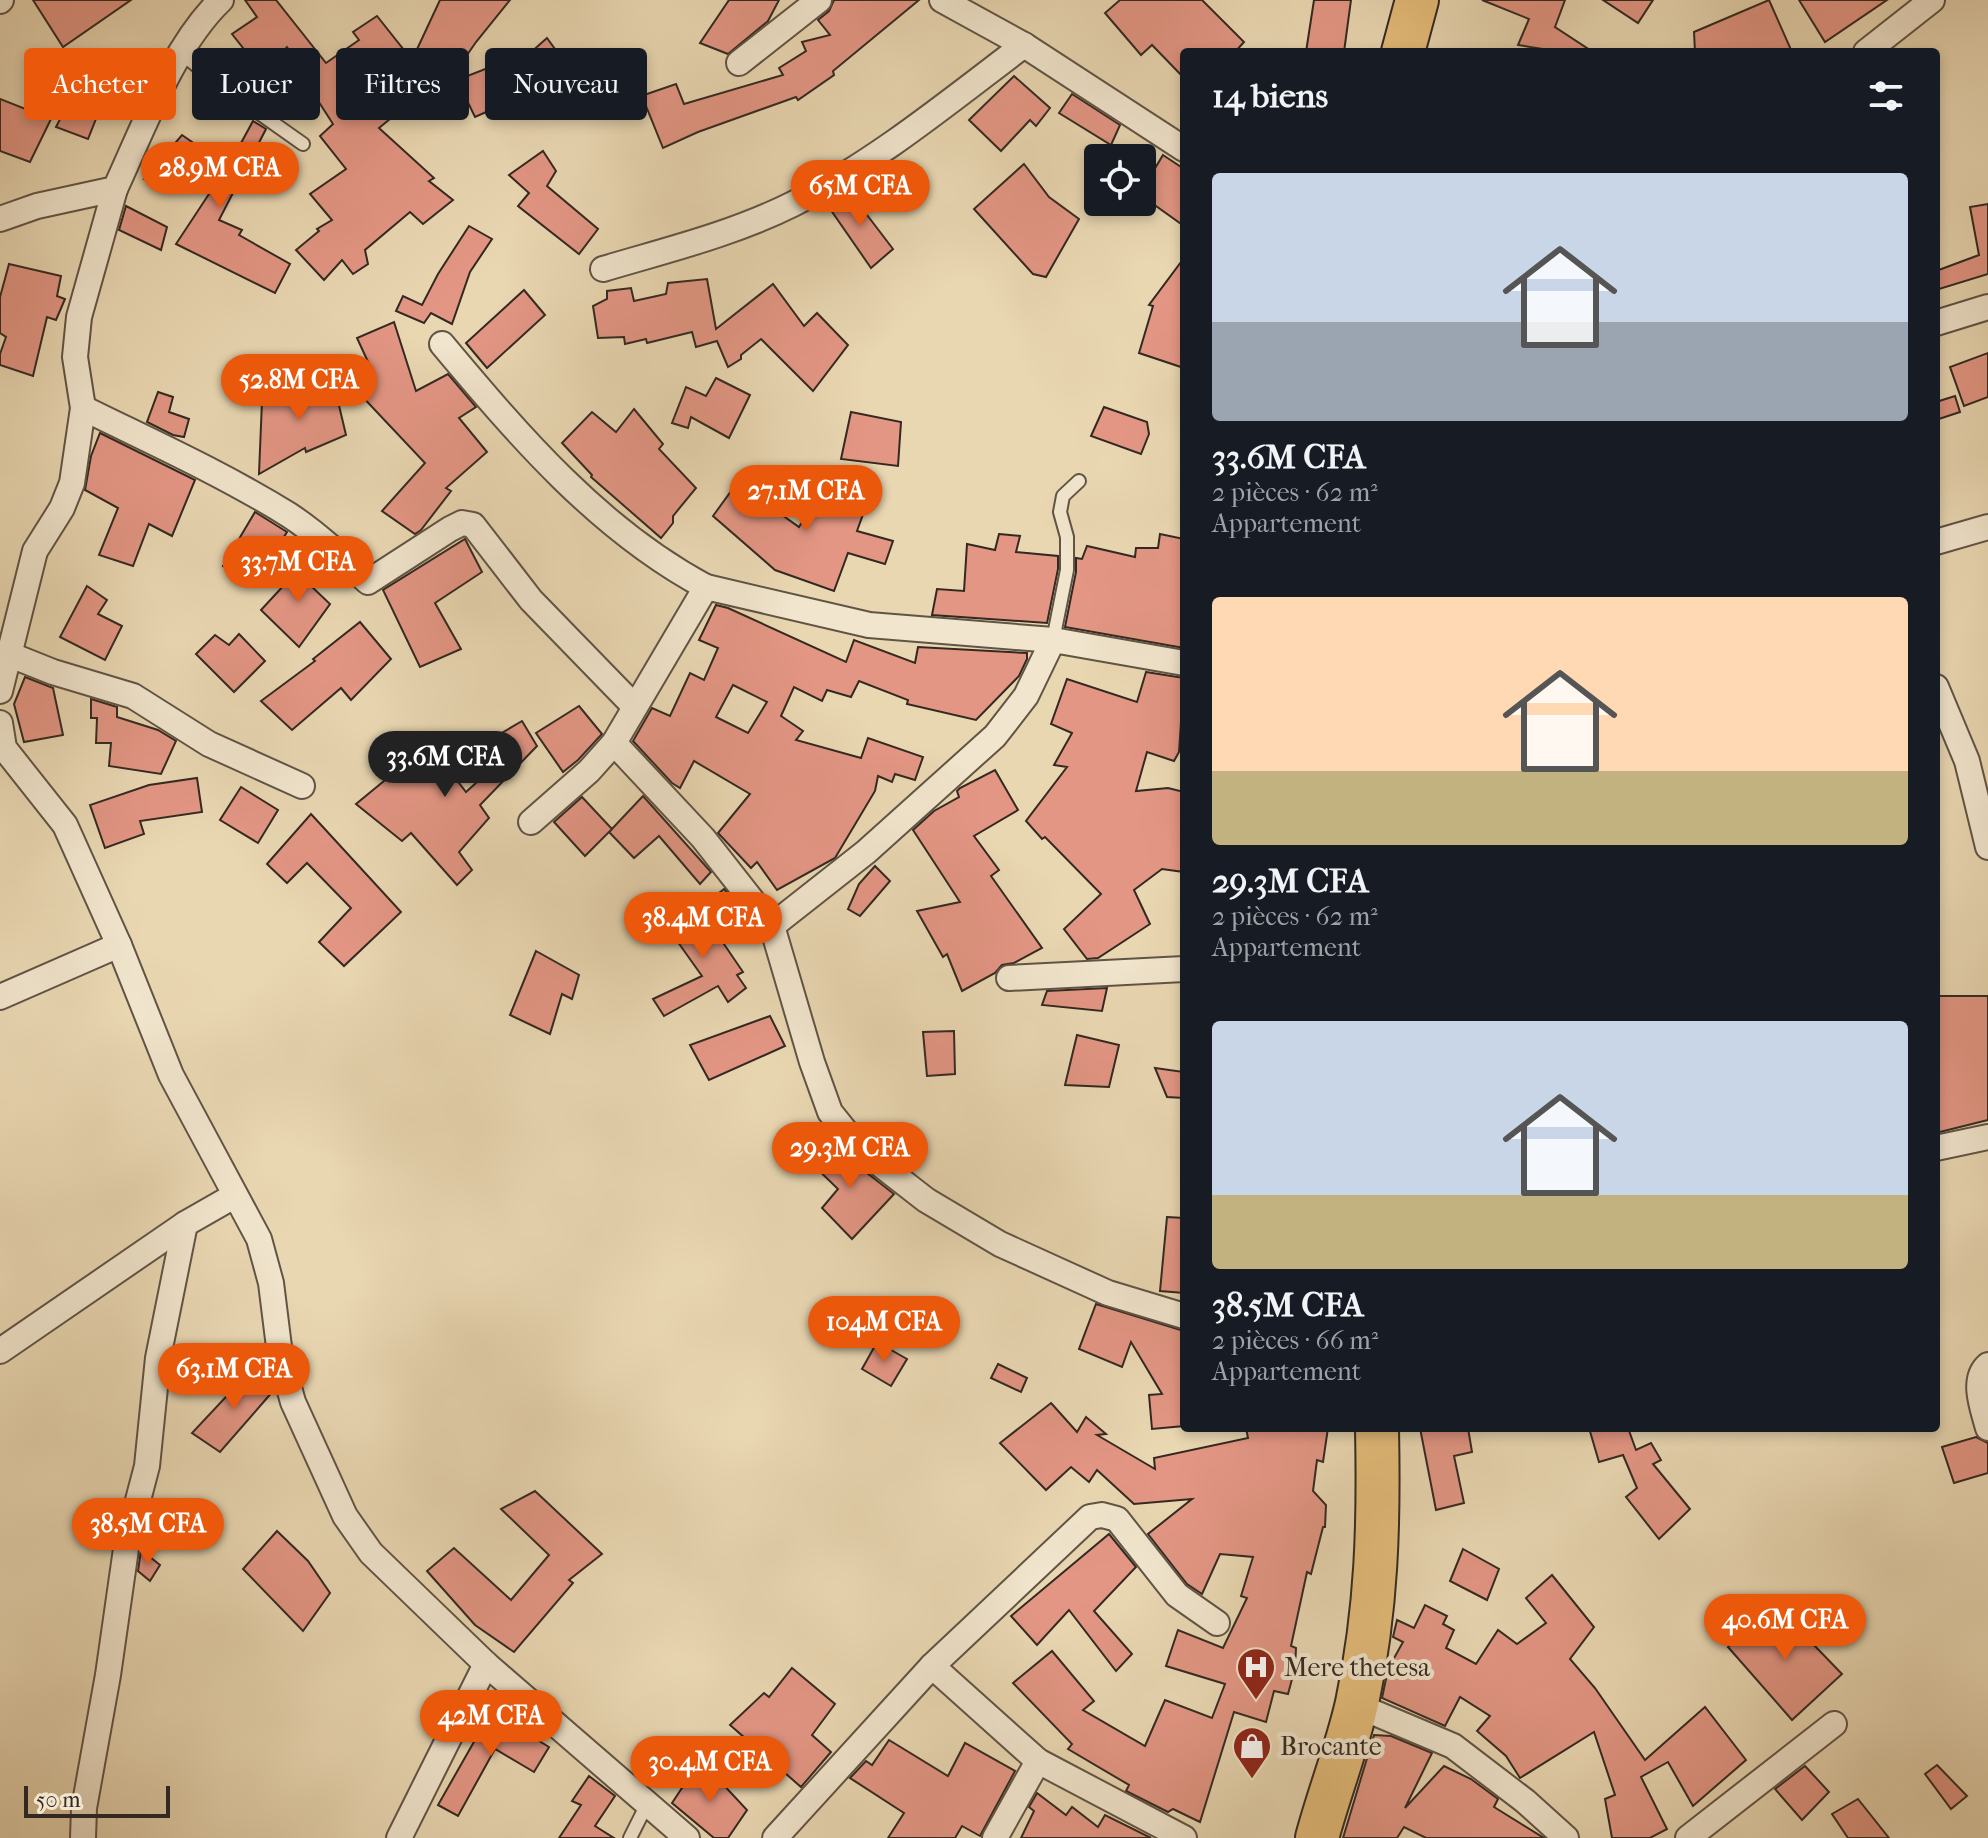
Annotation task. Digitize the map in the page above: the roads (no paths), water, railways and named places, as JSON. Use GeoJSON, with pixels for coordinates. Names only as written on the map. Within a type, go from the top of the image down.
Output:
{"type":"FeatureCollection","features":[{"type":"Feature","properties":{"kind":"highway"},"geometry":{"type":"LineString","coordinates":[[1382,48],[1395,0]]}},
{"type":"Feature","properties":{"kind":"highway"},"geometry":{"type":"LineString","coordinates":[[1404,48],[1417,0]]}},
{"type":"Feature","properties":{"kind":"highway"},"geometry":{"type":"LineString","coordinates":[[1293,1838],[1332,1700],[1347,1620],[1356,1542],[1357,1432]]}},
{"type":"Feature","properties":{"kind":"highway"},"geometry":{"type":"LineString","coordinates":[[1317,1838],[1356,1705],[1371,1620],[1379,1541],[1377,1432]]}},
{"type":"Feature","properties":{"kind":"street"},"geometry":{"type":"LineString","coordinates":[[0,691],[35,551],[62,508],[72,483],[83,408],[75,357],[79,317],[115,189],[180,52],[221,0]]}},
{"type":"Feature","properties":{"kind":"street"},"geometry":{"type":"LineString","coordinates":[[739,63],[819,0]]}},
{"type":"Feature","properties":{"kind":"street"},"geometry":{"type":"LineString","coordinates":[[942,0],[1024,45],[1180,146]]}},
{"type":"Feature","properties":{"kind":"street"},"geometry":{"type":"LineString","coordinates":[[1871,48],[1932,0]]}},
{"type":"Feature","properties":{"kind":"street"},"geometry":{"type":"LineString","coordinates":[[603,269],[718,235],[793,204],[861,164],[928,118],[1024,45]]}},
{"type":"Feature","properties":{"kind":"street"},"geometry":{"type":"LineString","coordinates":[[0,219],[37,206],[115,189]]}},
{"type":"Feature","properties":{"kind":"street"},"geometry":{"type":"LineString","coordinates":[[1940,322],[1988,307]]}},
{"type":"Feature","properties":{"kind":"street"},"geometry":{"type":"LineString","coordinates":[[442,344],[550,468],[597,511],[668,567],[706,587],[869,625],[1053,640],[1180,662]]}},
{"type":"Feature","properties":{"kind":"street"},"geometry":{"type":"LineString","coordinates":[[83,408],[228,479],[291,517],[368,582],[450,529],[462,523],[473,525],[531,600],[634,706]]}},
{"type":"Feature","properties":{"kind":"street"},"geometry":{"type":"LineString","coordinates":[[1940,541],[1988,527]]}},
{"type":"Feature","properties":{"kind":"street"},"geometry":{"type":"LineString","coordinates":[[531,822],[589,771],[614,743],[706,587]]}},
{"type":"Feature","properties":{"kind":"street"},"geometry":{"type":"LineString","coordinates":[[772,926],[866,852],[995,736],[1026,696],[1053,640]]}},
{"type":"Feature","properties":{"kind":"street"},"geometry":{"type":"LineString","coordinates":[[8,654],[53,672],[133,696],[209,744],[302,786]]}},
{"type":"Feature","properties":{"kind":"street"},"geometry":{"type":"LineString","coordinates":[[1940,697],[1967,761],[1988,847]]}},
{"type":"Feature","properties":{"kind":"street"},"geometry":{"type":"LineString","coordinates":[[0,723],[4,748],[65,825],[119,945],[171,1075],[259,1239],[271,1283],[280,1355],[293,1402],[345,1516],[371,1553],[486,1664],[687,1838]]}},
{"type":"Feature","properties":{"kind":"street"},"geometry":{"type":"LineString","coordinates":[[614,743],[703,838],[772,926],[830,1112],[858,1147],[926,1200],[1000,1244],[1108,1293],[1180,1315]]}},
{"type":"Feature","properties":{"kind":"street"},"geometry":{"type":"LineString","coordinates":[[0,997],[119,945]]}},
{"type":"Feature","properties":{"kind":"street"},"geometry":{"type":"LineString","coordinates":[[1009,978],[1180,969]]}},
{"type":"Feature","properties":{"kind":"street"},"geometry":{"type":"LineString","coordinates":[[1940,1147],[1988,1137]]}},
{"type":"Feature","properties":{"kind":"street"},"geometry":{"type":"LineString","coordinates":[[0,1351],[185,1224],[234,1196]]}},
{"type":"Feature","properties":{"kind":"street"},"geometry":{"type":"LineString","coordinates":[[83,1838],[84,1808],[108,1675],[127,1542],[147,1466],[158,1358],[185,1224]]}},
{"type":"Feature","properties":{"kind":"street"},"geometry":{"type":"LineString","coordinates":[[1988,1365],[1979,1378],[1988,1428]]}},
{"type":"Feature","properties":{"kind":"street"},"geometry":{"type":"LineString","coordinates":[[775,1838],[932,1666],[1090,1517],[1102,1515],[1117,1519],[1177,1595],[1217,1623]]}},
{"type":"Feature","properties":{"kind":"street"},"geometry":{"type":"LineString","coordinates":[[399,1838],[486,1664]]}},
{"type":"Feature","properties":{"kind":"street"},"geometry":{"type":"LineString","coordinates":[[932,1666],[1038,1761],[1184,1838]]}},
{"type":"Feature","properties":{"kind":"street"},"geometry":{"type":"LineString","coordinates":[[1356,1705],[1453,1746],[1525,1801],[1566,1838]]}},
{"type":"Feature","properties":{"kind":"street"},"geometry":{"type":"LineString","coordinates":[[1688,1838],[1834,1724]]}},
{"type":"Feature","properties":{"kind":"street"},"geometry":{"type":"LineString","coordinates":[[995,1838],[1038,1761]]}},
{"type":"Feature","properties":{"kind":"lane"},"geometry":{"type":"LineString","coordinates":[[180,52],[225,89],[303,144]]}},
{"type":"Feature","properties":{"kind":"lane"},"geometry":{"type":"LineString","coordinates":[[1053,640],[1067,570],[1067,537],[1060,512],[1063,496],[1079,481]]}},
{"type":"Feature","properties":{"kind":"lane"},"geometry":{"type":"LineString","coordinates":[[630,1838],[647,1804]]}},
{"type":"Feature","properties":{"kind":"place","name":"Mere thetesa"},"geometry":{"type":"Point","coordinates":[1256,1701]}},
{"type":"Feature","properties":{"kind":"place","name":"Brocante"},"geometry":{"type":"Point","coordinates":[1252,1780]}}]}
